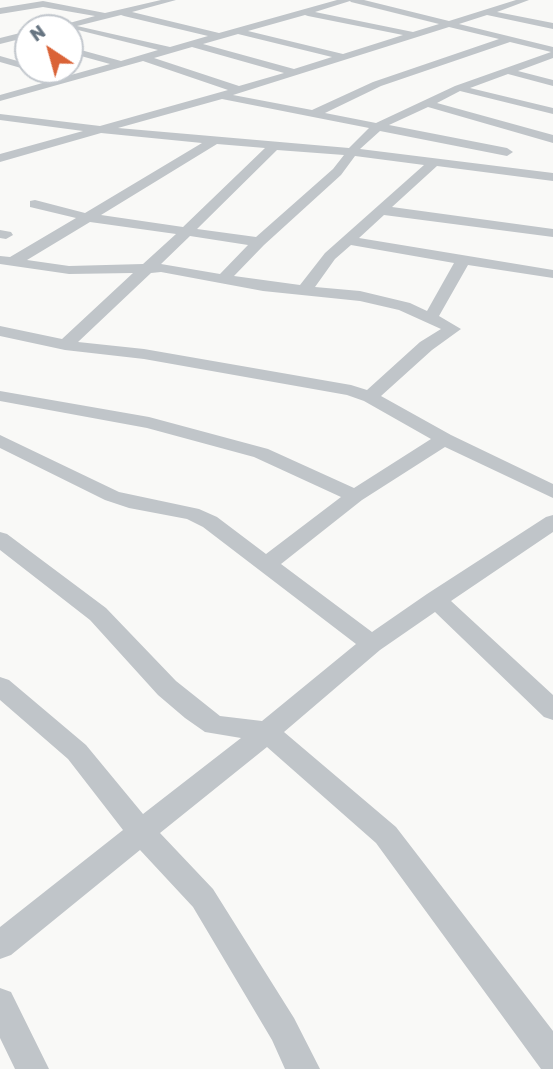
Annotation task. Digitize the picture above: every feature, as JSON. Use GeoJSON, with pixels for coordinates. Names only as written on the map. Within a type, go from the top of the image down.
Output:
{"type":"FeatureCollection","features":[{"type":"Feature","properties":{"kind":"street"},"geometry":{"type":"LineString","coordinates":[[84,21],[172,0]]}},
{"type":"Feature","properties":{"kind":"street"},"geometry":{"type":"LineString","coordinates":[[84,73],[346,0]]}},
{"type":"Feature","properties":{"kind":"street"},"geometry":{"type":"LineString","coordinates":[[354,0],[451,23],[553,52]]}},
{"type":"Feature","properties":{"kind":"street"},"geometry":{"type":"LineString","coordinates":[[502,0],[523,3]]}},
{"type":"Feature","properties":{"kind":"street"},"geometry":{"type":"LineString","coordinates":[[0,158],[220,95],[523,3]]}},
{"type":"Feature","properties":{"kind":"street"},"geometry":{"type":"LineString","coordinates":[[0,11],[43,4],[109,15]]}},
{"type":"Feature","properties":{"kind":"street"},"geometry":{"type":"LineString","coordinates":[[303,11],[413,35]]}},
{"type":"Feature","properties":{"kind":"street"},"geometry":{"type":"LineString","coordinates":[[122,12],[217,35]]}},
{"type":"Feature","properties":{"kind":"street"},"geometry":{"type":"LineString","coordinates":[[488,13],[553,26]]}},
{"type":"Feature","properties":{"kind":"street"},"geometry":{"type":"LineString","coordinates":[[236,30],[342,57]]}},
{"type":"Feature","properties":{"kind":"street"},"geometry":{"type":"LineString","coordinates":[[84,32],[168,50]]}},
{"type":"Feature","properties":{"kind":"street"},"geometry":{"type":"LineString","coordinates":[[313,114],[377,84],[510,39]]}},
{"type":"Feature","properties":{"kind":"street"},"geometry":{"type":"LineString","coordinates":[[189,43],[293,72]]}},
{"type":"Feature","properties":{"kind":"street"},"geometry":{"type":"LineString","coordinates":[[223,278],[337,172],[351,152],[380,125],[459,88],[553,52]]}},
{"type":"Feature","properties":{"kind":"street"},"geometry":{"type":"LineString","coordinates":[[84,54],[118,64]]}},
{"type":"Feature","properties":{"kind":"street"},"geometry":{"type":"LineString","coordinates":[[142,57],[239,89]]}},
{"type":"Feature","properties":{"kind":"street"},"geometry":{"type":"LineString","coordinates":[[508,71],[553,83]]}},
{"type":"Feature","properties":{"kind":"street"},"geometry":{"type":"LineString","coordinates":[[1,97],[45,84]]}},
{"type":"Feature","properties":{"kind":"street"},"geometry":{"type":"LineString","coordinates":[[459,88],[553,111]]}},
{"type":"Feature","properties":{"kind":"street"},"geometry":{"type":"LineString","coordinates":[[220,95],[507,152]]}},
{"type":"Feature","properties":{"kind":"street"},"geometry":{"type":"LineString","coordinates":[[426,103],[553,139]]}},
{"type":"Feature","properties":{"kind":"street"},"geometry":{"type":"LineString","coordinates":[[0,117],[214,141],[351,152],[553,177]]}},
{"type":"Feature","properties":{"kind":"street"},"geometry":{"type":"LineString","coordinates":[[6,262],[214,141]]}},
{"type":"Feature","properties":{"kind":"street"},"geometry":{"type":"LineString","coordinates":[[65,345],[117,298],[146,267],[186,233],[275,145]]}},
{"type":"Feature","properties":{"kind":"street"},"geometry":{"type":"LineString","coordinates":[[304,291],[330,256],[433,163]]}},
{"type":"Feature","properties":{"kind":"street"},"geometry":{"type":"LineString","coordinates":[[35,204],[87,217],[259,242]]}},
{"type":"Feature","properties":{"kind":"street"},"geometry":{"type":"LineString","coordinates":[[380,210],[553,233]]}},
{"type":"Feature","properties":{"kind":"street"},"geometry":{"type":"LineString","coordinates":[[348,240],[553,274]]}},
{"type":"Feature","properties":{"kind":"street"},"geometry":{"type":"LineString","coordinates":[[431,317],[463,260]]}},
{"type":"Feature","properties":{"kind":"street"},"geometry":{"type":"LineString","coordinates":[[6,262],[69,270],[146,267],[379,300],[431,317],[450,327],[452,331],[426,346],[370,397]]}},
{"type":"Feature","properties":{"kind":"street"},"geometry":{"type":"LineString","coordinates":[[0,348],[8,333],[65,345],[144,354],[309,381],[370,397],[444,439],[553,492]]}},
{"type":"Feature","properties":{"kind":"street"},"geometry":{"type":"LineString","coordinates":[[0,396],[149,423],[261,453],[355,496]]}},
{"type":"Feature","properties":{"kind":"street"},"geometry":{"type":"LineString","coordinates":[[268,563],[355,496],[444,439]]}},
{"type":"Feature","properties":{"kind":"street"},"geometry":{"type":"LineString","coordinates":[[0,441],[120,499],[192,514],[211,522],[372,644]]}},
{"type":"Feature","properties":{"kind":"street"},"geometry":{"type":"LineString","coordinates":[[0,945],[267,732],[372,644],[435,599],[553,522]]}},
{"type":"Feature","properties":{"kind":"street"},"geometry":{"type":"LineString","coordinates":[[0,539],[98,614],[167,688],[194,711],[214,725],[267,732],[386,835],[553,1058]]}},
{"type":"Feature","properties":{"kind":"street"},"geometry":{"type":"LineString","coordinates":[[435,599],[553,710]]}},
{"type":"Feature","properties":{"kind":"street"},"geometry":{"type":"LineString","coordinates":[[0,686],[77,752],[141,832],[203,898],[284,1029],[303,1069]]}},
{"type":"Feature","properties":{"kind":"street"},"geometry":{"type":"LineString","coordinates":[[0,1003],[32,1069]]}}]}
